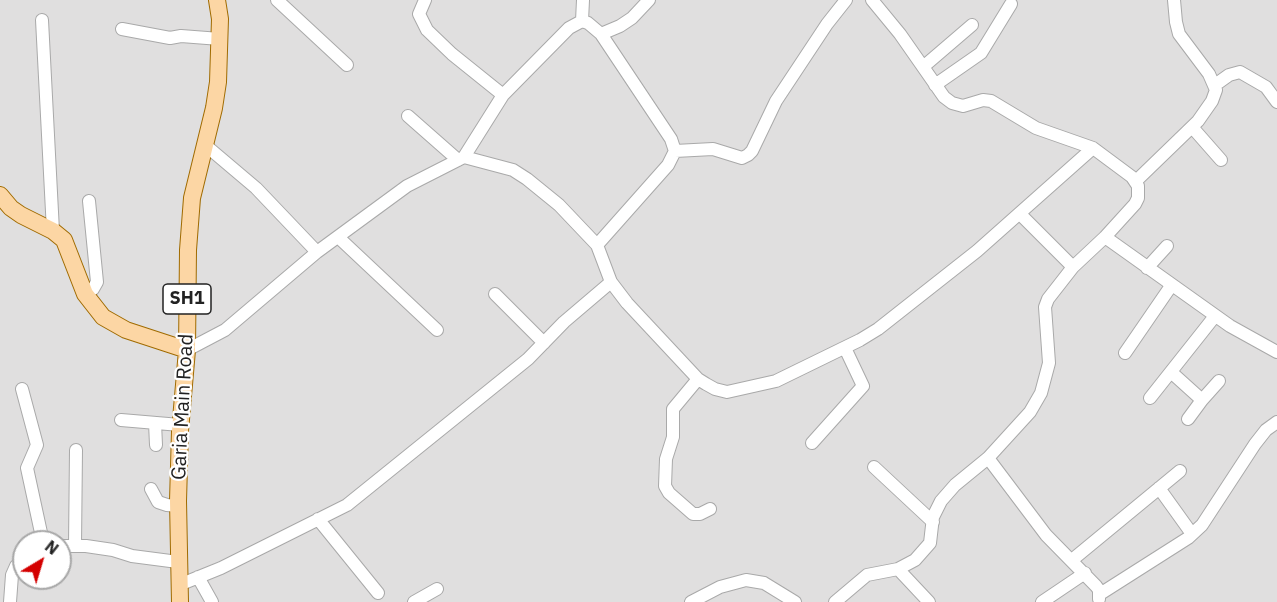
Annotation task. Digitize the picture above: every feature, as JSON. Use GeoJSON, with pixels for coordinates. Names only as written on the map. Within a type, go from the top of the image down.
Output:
{"type":"FeatureCollection","features":[{"type":"Feature","properties":{"kind":"main road","name":"Garia Main Road"},"geometry":{"type":"LineString","coordinates":[[179,594],[180,425],[187,350],[188,250],[192,198],[218,82],[220,39],[217,0]]}},
{"type":"Feature","properties":{"kind":"main road"},"geometry":{"type":"LineString","coordinates":[[0,195],[11,208],[53,231],[64,240],[85,294],[103,317],[126,330],[187,350]]}},
{"type":"Feature","properties":{"kind":"street"},"geometry":{"type":"LineString","coordinates":[[277,0],[347,65]]}},
{"type":"Feature","properties":{"kind":"street"},"geometry":{"type":"LineString","coordinates":[[424,0],[419,14],[427,30],[452,54],[503,95]]}},
{"type":"Feature","properties":{"kind":"street"},"geometry":{"type":"LineString","coordinates":[[582,21],[583,0]]}},
{"type":"Feature","properties":{"kind":"street"},"geometry":{"type":"LineString","coordinates":[[601,34],[632,18],[649,0]]}},
{"type":"Feature","properties":{"kind":"street"},"geometry":{"type":"LineString","coordinates":[[675,151],[713,149],[742,158],[748,155],[776,101],[827,24],[846,0]]}},
{"type":"Feature","properties":{"kind":"street"},"geometry":{"type":"LineString","coordinates":[[835,602],[867,575],[907,566],[924,551],[930,543],[936,508],[941,501],[955,485],[988,458],[1030,412],[1041,393],[1049,363],[1045,307],[1048,298],[1073,267],[1135,204],[1138,193],[1136,181],[1093,148],[1036,128],[991,101],[983,100],[963,106],[952,103],[944,97],[900,34],[872,0]]}},
{"type":"Feature","properties":{"kind":"street"},"geometry":{"type":"LineString","coordinates":[[1136,181],[1192,127],[1212,102],[1216,90],[1215,85],[1179,34],[1174,0]]}},
{"type":"Feature","properties":{"kind":"street"},"geometry":{"type":"LineString","coordinates":[[935,85],[981,53],[1011,4]]}},
{"type":"Feature","properties":{"kind":"street"},"geometry":{"type":"LineString","coordinates":[[42,20],[53,231]]}},
{"type":"Feature","properties":{"kind":"street"},"geometry":{"type":"LineString","coordinates":[[187,350],[225,330],[317,252],[407,186],[461,158],[503,95],[569,28],[582,21]]}},
{"type":"Feature","properties":{"kind":"street"},"geometry":{"type":"LineString","coordinates":[[582,21],[601,34],[671,139],[675,151],[668,165],[597,245]]}},
{"type":"Feature","properties":{"kind":"street"},"geometry":{"type":"LineString","coordinates":[[923,67],[972,25]]}},
{"type":"Feature","properties":{"kind":"street"},"geometry":{"type":"LineString","coordinates":[[122,29],[170,38],[181,36],[220,39]]}},
{"type":"Feature","properties":{"kind":"street"},"geometry":{"type":"LineString","coordinates":[[1215,85],[1229,75],[1240,72],[1266,87],[1277,102]]}},
{"type":"Feature","properties":{"kind":"street"},"geometry":{"type":"LineString","coordinates":[[408,116],[461,158],[513,170],[527,178],[559,206],[597,245],[611,282],[627,303],[698,379],[714,389],[727,392],[776,381],[845,348],[878,329],[977,251],[1093,148]]}},
{"type":"Feature","properties":{"kind":"street"},"geometry":{"type":"LineString","coordinates":[[1192,127],[1221,160]]}},
{"type":"Feature","properties":{"kind":"street"},"geometry":{"type":"LineString","coordinates":[[204,144],[256,188],[317,252]]}},
{"type":"Feature","properties":{"kind":"street"},"geometry":{"type":"LineString","coordinates":[[85,294],[93,289],[96,282],[89,201]]}},
{"type":"Feature","properties":{"kind":"street"},"geometry":{"type":"LineString","coordinates":[[1020,214],[1073,267]]}},
{"type":"Feature","properties":{"kind":"street"},"geometry":{"type":"LineString","coordinates":[[338,237],[437,330]]}},
{"type":"Feature","properties":{"kind":"street"},"geometry":{"type":"LineString","coordinates":[[1105,237],[1215,316],[1277,352]]}},
{"type":"Feature","properties":{"kind":"street"},"geometry":{"type":"LineString","coordinates":[[1147,268],[1167,246]]}},
{"type":"Feature","properties":{"kind":"street"},"geometry":{"type":"LineString","coordinates":[[179,594],[198,577],[347,505],[528,359],[564,322],[611,282]]}},
{"type":"Feature","properties":{"kind":"street"},"geometry":{"type":"LineString","coordinates":[[1125,353],[1171,286]]}},
{"type":"Feature","properties":{"kind":"street"},"geometry":{"type":"LineString","coordinates":[[495,294],[544,343]]}},
{"type":"Feature","properties":{"kind":"street"},"geometry":{"type":"LineString","coordinates":[[1150,398],[1215,316]]}},
{"type":"Feature","properties":{"kind":"street"},"geometry":{"type":"LineString","coordinates":[[812,443],[863,386],[845,348]]}},
{"type":"Feature","properties":{"kind":"street"},"geometry":{"type":"LineString","coordinates":[[1171,372],[1202,400]]}},
{"type":"Feature","properties":{"kind":"street"},"geometry":{"type":"LineString","coordinates":[[698,379],[673,409],[673,437],[666,459],[665,486],[669,493],[693,514],[700,514],[710,508]]}},
{"type":"Feature","properties":{"kind":"street"},"geometry":{"type":"LineString","coordinates":[[1188,419],[1220,381]]}},
{"type":"Feature","properties":{"kind":"street"},"geometry":{"type":"LineString","coordinates":[[22,389],[37,445],[27,468],[40,530]]}},
{"type":"Feature","properties":{"kind":"street"},"geometry":{"type":"LineString","coordinates":[[121,420],[180,425]]}},
{"type":"Feature","properties":{"kind":"street"},"geometry":{"type":"LineString","coordinates":[[988,458],[1046,535],[1096,586],[1099,598],[1192,534],[1213,510],[1255,444],[1266,430],[1277,422]]}},
{"type":"Feature","properties":{"kind":"street"},"geometry":{"type":"LineString","coordinates":[[155,423],[156,445]]}},
{"type":"Feature","properties":{"kind":"street"},"geometry":{"type":"LineString","coordinates":[[75,545],[76,450]]}},
{"type":"Feature","properties":{"kind":"street"},"geometry":{"type":"LineString","coordinates":[[874,467],[933,522]]}},
{"type":"Feature","properties":{"kind":"street"},"geometry":{"type":"LineString","coordinates":[[1072,560],[1180,471]]}},
{"type":"Feature","properties":{"kind":"street"},"geometry":{"type":"LineString","coordinates":[[1160,488],[1192,534]]}},
{"type":"Feature","properties":{"kind":"street"},"geometry":{"type":"LineString","coordinates":[[151,489],[158,502],[178,506]]}},
{"type":"Feature","properties":{"kind":"street"},"geometry":{"type":"LineString","coordinates":[[318,519],[378,593]]}},
{"type":"Feature","properties":{"kind":"street"},"geometry":{"type":"LineString","coordinates":[[72,545],[178,562]]}},
{"type":"Feature","properties":{"kind":"street"},"geometry":{"type":"LineString","coordinates":[[898,569],[929,602]]}},
{"type":"Feature","properties":{"kind":"street"},"geometry":{"type":"LineString","coordinates":[[1042,602],[1085,573]]}},
{"type":"Feature","properties":{"kind":"street"},"geometry":{"type":"LineString","coordinates":[[10,602],[12,575]]}},
{"type":"Feature","properties":{"kind":"street"},"geometry":{"type":"LineString","coordinates":[[198,577],[212,602]]}},
{"type":"Feature","properties":{"kind":"street"},"geometry":{"type":"LineString","coordinates":[[691,602],[720,587],[746,580],[764,583],[795,602]]}},
{"type":"Feature","properties":{"kind":"street"},"geometry":{"type":"LineString","coordinates":[[414,602],[437,589]]}},
{"type":"Feature","properties":{"kind":"shaded area"},"geometry":{"type":"Polygon","coordinates":[[[0,0],[1277,0],[1277,602],[0,602],[0,0]]]}}]}
